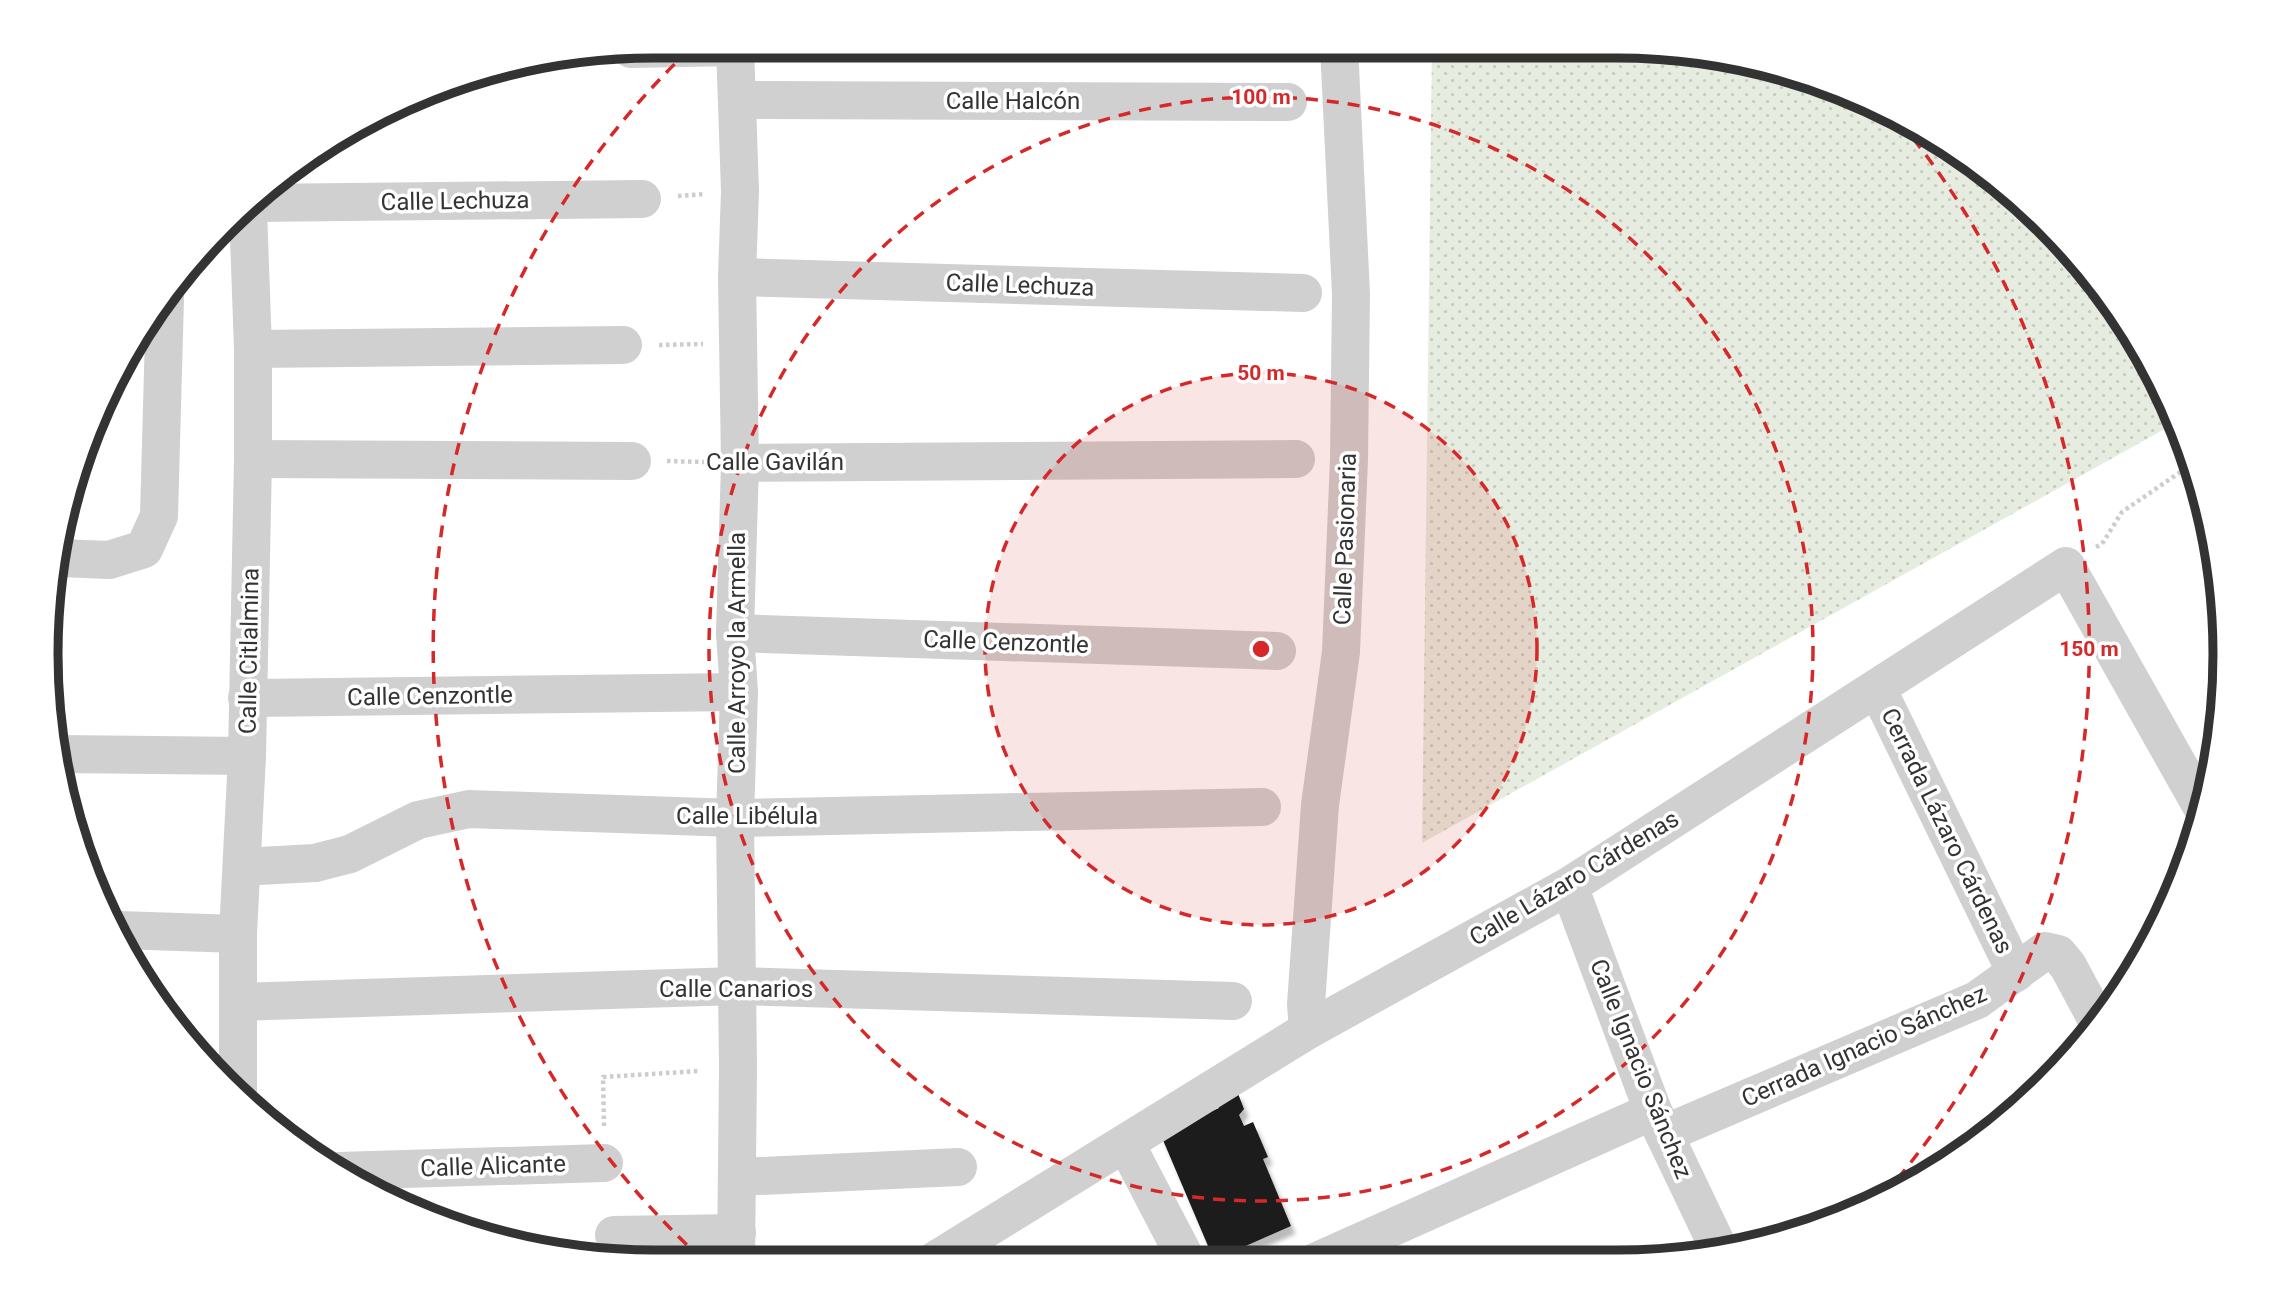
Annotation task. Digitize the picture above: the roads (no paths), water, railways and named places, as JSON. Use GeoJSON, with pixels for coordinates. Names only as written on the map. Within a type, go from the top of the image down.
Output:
{"type":"FeatureCollection","features":[{"type":"Feature","properties":{"kind":"street","name":"Calle Arroyo la Armella"},"geometry":{"type":"LineString","coordinates":[[735,58],[740,191],[737,277],[740,463],[735,633],[739,692],[735,818],[738,1068],[736,1247]]}},
{"type":"Feature","properties":{"kind":"street","name":"Calle Pasionaria"},"geometry":{"type":"LineString","coordinates":[[1308,1030],[1306,1004],[1320,805],[1341,652],[1349,459],[1351,294],[1340,58]]}},
{"type":"Feature","properties":{"kind":"street","name":"Calle Halcón"},"geometry":{"type":"LineString","coordinates":[[737,100],[1288,102]]}},
{"type":"Feature","properties":{"kind":"street","name":"Calle Lechuza"},"geometry":{"type":"LineString","coordinates":[[265,203],[642,199]]}},
{"type":"Feature","properties":{"kind":"street","name":"Calle Citlalmina"},"geometry":{"type":"LineString","coordinates":[[238,1081],[238,934],[247,756],[253,459],[253,349],[248,217]]}},
{"type":"Feature","properties":{"kind":"street","name":"Calle Lechuza"},"geometry":{"type":"LineString","coordinates":[[737,277],[1303,293]]}},
{"type":"Feature","properties":{"kind":"street"},"geometry":{"type":"LineString","coordinates":[[66,558],[109,561],[144,549],[159,516],[165,314]]}},
{"type":"Feature","properties":{"kind":"street"},"geometry":{"type":"LineString","coordinates":[[253,349],[623,345]]}},
{"type":"Feature","properties":{"kind":"street"},"geometry":{"type":"LineString","coordinates":[[253,459],[632,461]]}},
{"type":"Feature","properties":{"kind":"street","name":"Calle Gavilán"},"geometry":{"type":"LineString","coordinates":[[740,463],[1296,459]]}},
{"type":"Feature","properties":{"kind":"street","name":"Calle Lázaro Cárdenas"},"geometry":{"type":"LineString","coordinates":[[952,1250],[1308,1030],[1569,886],[2066,566],[2196,796]]}},
{"type":"Feature","properties":{"kind":"street","name":"Calle Cenzontle"},"geometry":{"type":"LineString","coordinates":[[735,633],[1277,651]]}},
{"type":"Feature","properties":{"kind":"street","name":"Cerrada Lázaro Cárdenas"},"geometry":{"type":"LineString","coordinates":[[1877,688],[2017,973]]}},
{"type":"Feature","properties":{"kind":"street","name":"Calle Cenzontle"},"geometry":{"type":"LineString","coordinates":[[247,698],[739,692]]}},
{"type":"Feature","properties":{"kind":"street"},"geometry":{"type":"LineString","coordinates":[[66,754],[247,756]]}},
{"type":"Feature","properties":{"kind":"street","name":"Calle Libélula"},"geometry":{"type":"LineString","coordinates":[[242,867],[315,863],[350,854],[418,820],[469,809],[735,818],[1262,807]]}},
{"type":"Feature","properties":{"kind":"street","name":"Calle Ignacio Sánchez"},"geometry":{"type":"LineString","coordinates":[[1569,886],[1659,1122],[1716,1242]]}},
{"type":"Feature","properties":{"kind":"street"},"geometry":{"type":"LineString","coordinates":[[126,930],[238,934]]}},
{"type":"Feature","properties":{"kind":"street","name":"Cerrada Ignacio Sánchez"},"geometry":{"type":"LineString","coordinates":[[1344,1250],[1659,1122],[1978,1000],[2045,951],[2058,954],[2068,966],[2093,1013]]}},
{"type":"Feature","properties":{"kind":"street","name":"Calle Canarios"},"geometry":{"type":"LineString","coordinates":[[238,1002],[737,986],[1233,1001]]}},
{"type":"Feature","properties":{"kind":"street"},"geometry":{"type":"LineString","coordinates":[[1125,1144],[1181,1250]]}},
{"type":"Feature","properties":{"kind":"street","name":"Calle Alicante"},"geometry":{"type":"LineString","coordinates":[[357,1170],[604,1163]]}},
{"type":"Feature","properties":{"kind":"street"},"geometry":{"type":"LineString","coordinates":[[738,1177],[958,1167]]}},
{"type":"Feature","properties":{"kind":"street"},"geometry":{"type":"LineString","coordinates":[[614,1235],[736,1247]]}}]}
